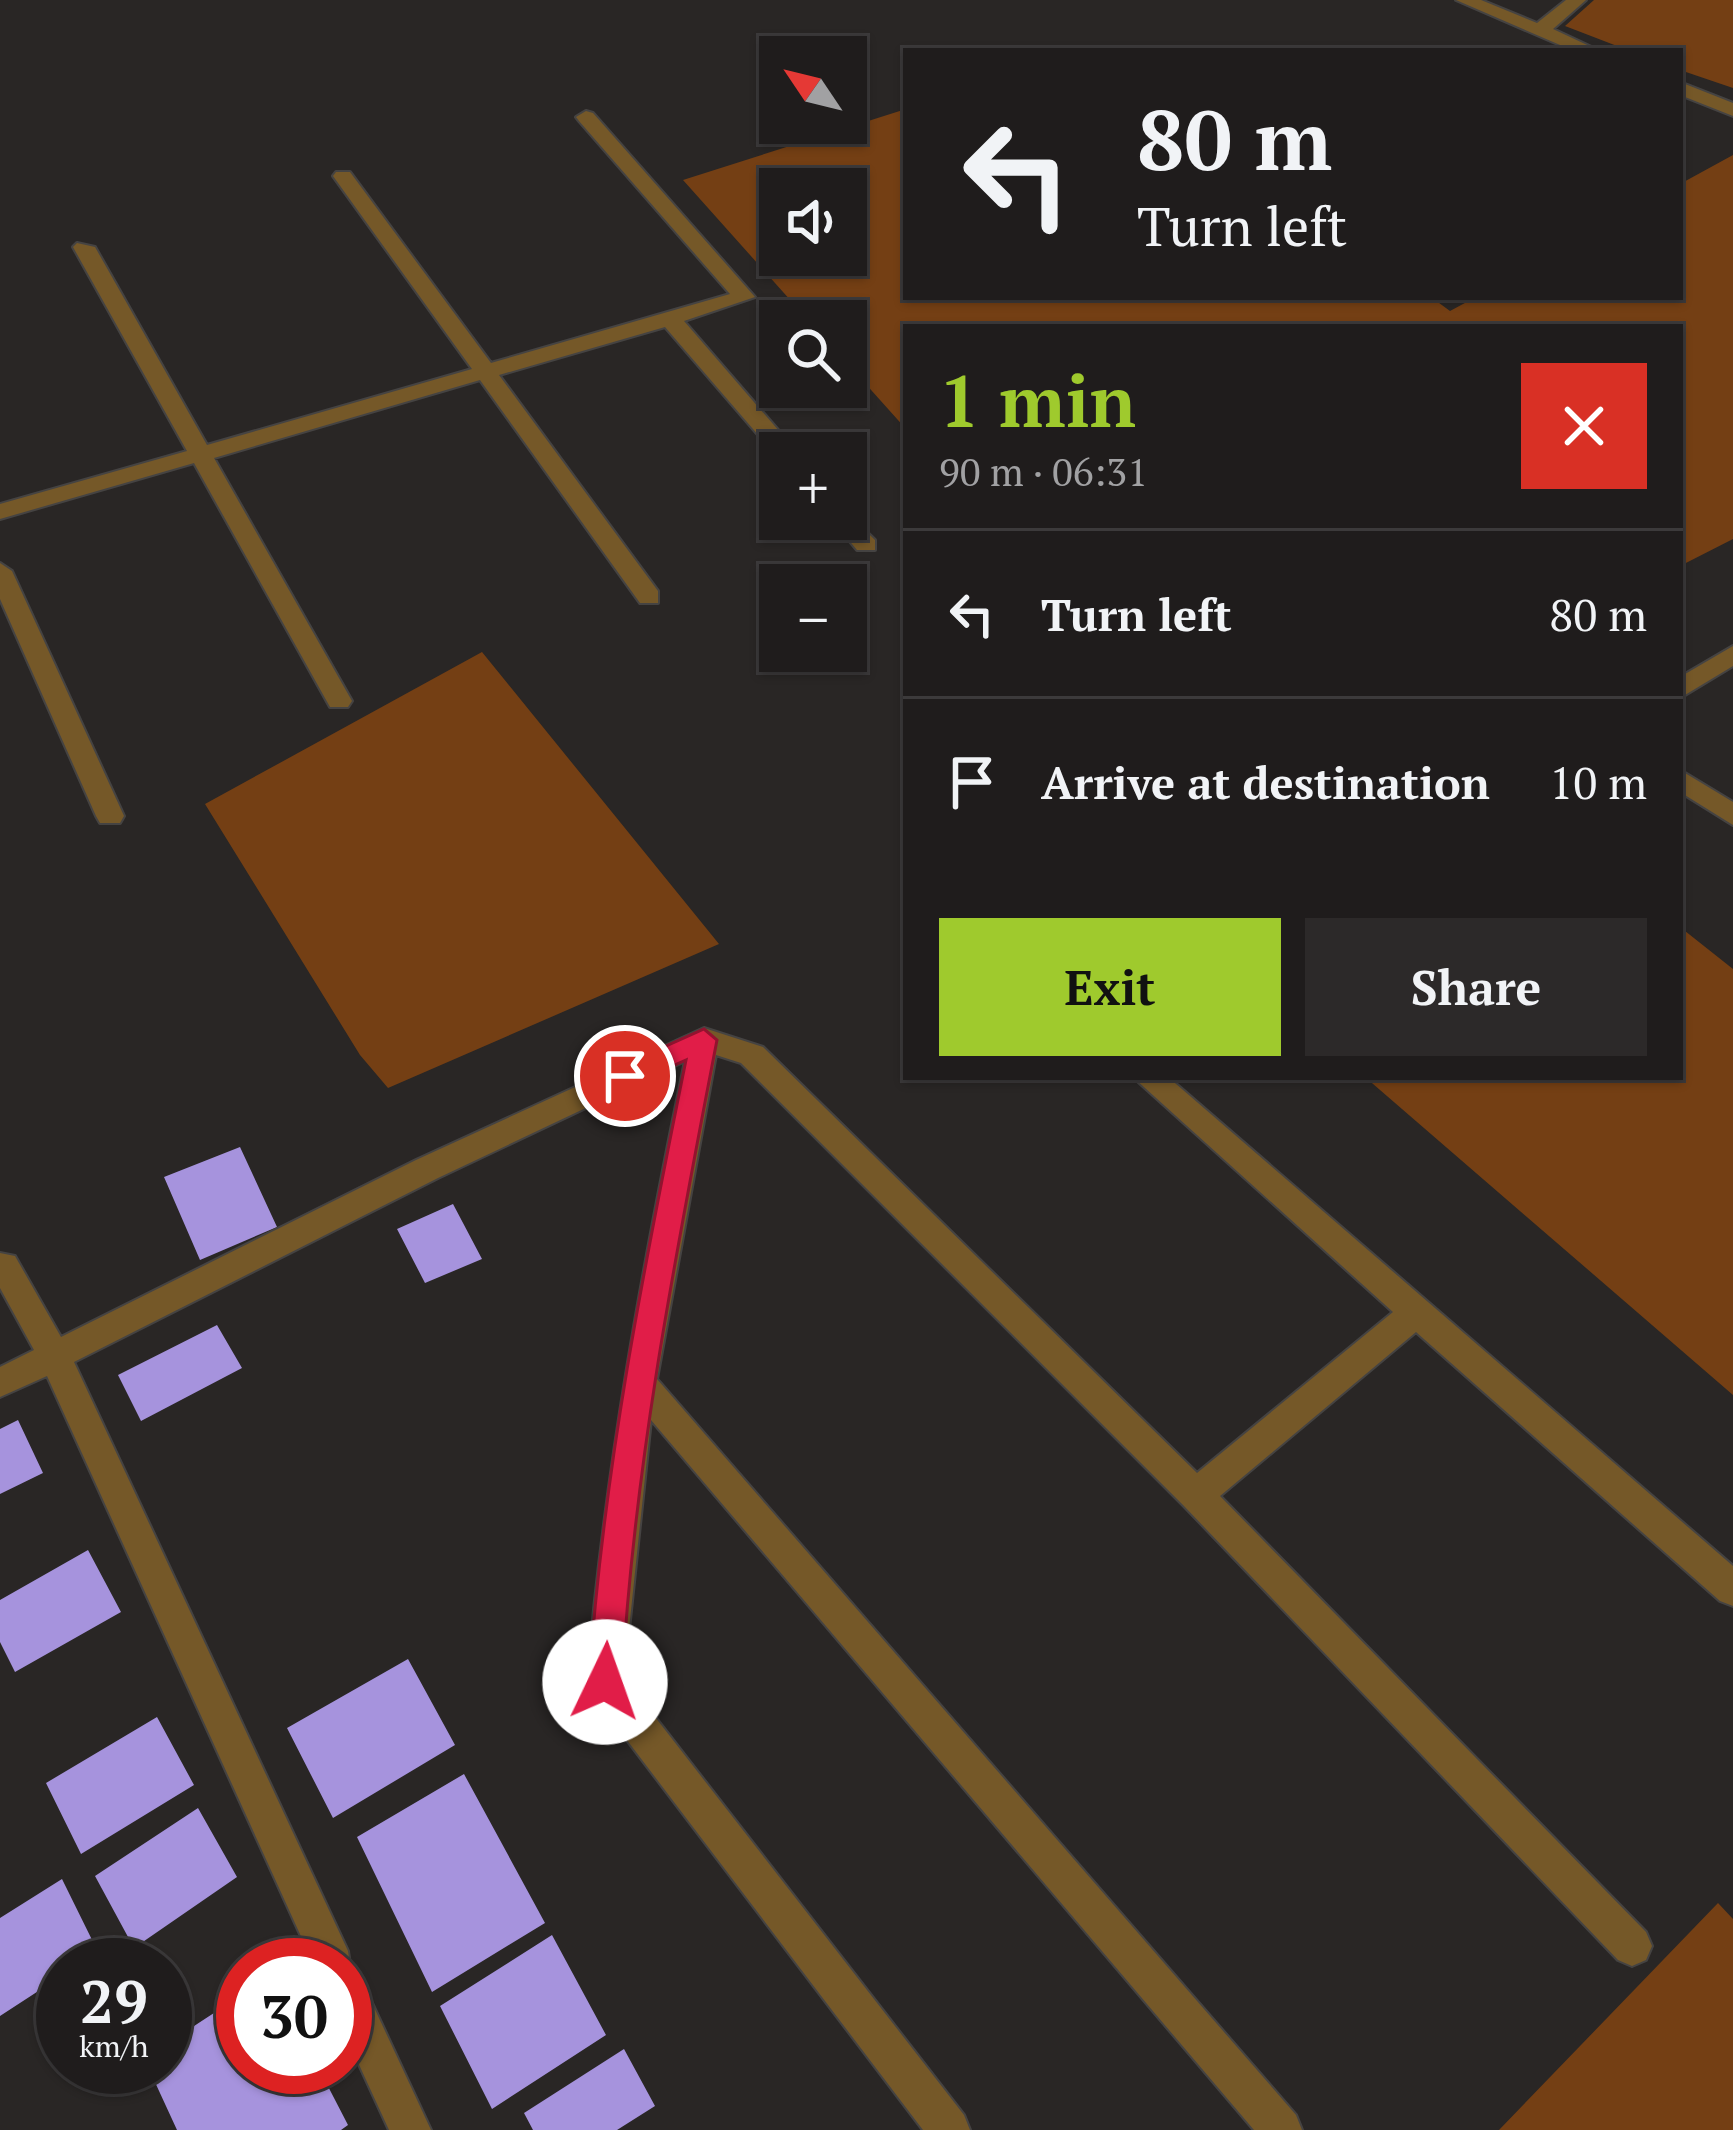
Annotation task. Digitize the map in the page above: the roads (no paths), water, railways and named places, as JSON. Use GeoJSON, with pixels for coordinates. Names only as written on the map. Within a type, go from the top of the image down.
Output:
{"type":"FeatureCollection","features":[{"type":"Feature","properties":{"kind":"street"},"geometry":{"type":"LineString","coordinates":[[1465,0],[1584,48]]}},
{"type":"Feature","properties":{"kind":"street"},"geometry":{"type":"LineString","coordinates":[[1540,30],[1577,0]]}},
{"type":"Feature","properties":{"kind":"street"},"geometry":{"type":"LineString","coordinates":[[1683,89],[1733,110]]}},
{"type":"Feature","properties":{"kind":"street"},"geometry":{"type":"LineString","coordinates":[[0,512],[744,297],[586,117]]}},
{"type":"Feature","properties":{"kind":"street"},"geometry":{"type":"LineString","coordinates":[[344,176],[649,597]]}},
{"type":"Feature","properties":{"kind":"street"},"geometry":{"type":"LineString","coordinates":[[84,248],[339,700]]}},
{"type":"Feature","properties":{"kind":"street"},"geometry":{"type":"LineString","coordinates":[[670,319],[768,432]]}},
{"type":"Feature","properties":{"kind":"street"},"geometry":{"type":"LineString","coordinates":[[862,540],[866,545]]}},
{"type":"Feature","properties":{"kind":"street"},"geometry":{"type":"LineString","coordinates":[[0,571],[10,619],[110,816]]}},
{"type":"Feature","properties":{"kind":"street"},"geometry":{"type":"LineString","coordinates":[[1683,687],[1733,654]]}},
{"type":"Feature","properties":{"kind":"street"},"geometry":{"type":"LineString","coordinates":[[1683,780],[1733,815]]}},
{"type":"Feature","properties":{"kind":"street"},"geometry":{"type":"LineString","coordinates":[[704,1040],[637,1379],[612,1570],[605,1682],[949,2130]]}},
{"type":"Feature","properties":{"kind":"street"},"geometry":{"type":"LineString","coordinates":[[0,1383],[428,1168],[704,1040],[752,1055],[1196,1496],[1631,1946]]}},
{"type":"Feature","properties":{"kind":"street"},"geometry":{"type":"LineString","coordinates":[[1151,1080],[1733,1589]]}},
{"type":"Feature","properties":{"kind":"street"},"geometry":{"type":"LineString","coordinates":[[4,1265],[54,1355],[322,1938]]}},
{"type":"Feature","properties":{"kind":"street"},"geometry":{"type":"LineString","coordinates":[[1196,1496],[1416,1312]]}},
{"type":"Feature","properties":{"kind":"street"},"geometry":{"type":"LineString","coordinates":[[637,1379],[1280,2130]]}},
{"type":"Feature","properties":{"kind":"street"},"geometry":{"type":"LineString","coordinates":[[372,2048],[410,2130]]}}]}
